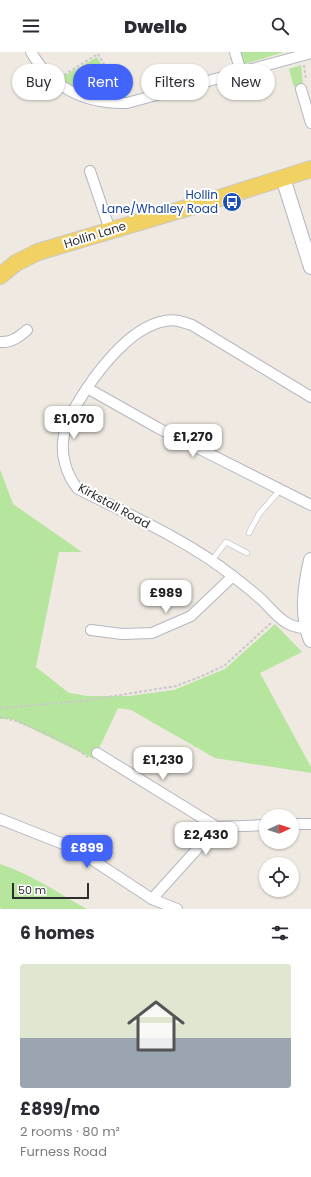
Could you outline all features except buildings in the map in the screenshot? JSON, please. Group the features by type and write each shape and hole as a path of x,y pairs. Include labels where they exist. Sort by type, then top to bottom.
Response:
{"main road":[{"name":"Hollin Lane","path":"0,276 16,263 38,252 207,202 311,169"}],"street":[{"path":"30,52 39,64"},
{"path":"235,52 239,64"},
{"path":"272,64 306,55"},
{"path":"65,87 77,95 110,104 127,103 217,79"},
{"path":"301,89 311,123"},
{"path":"90,171 110,230"},
{"path":"283,178 305,239 311,267"},
{"name":"Kirkstall Road","path":"309,634 278,617 234,576 212,560 78,489 66,468 64,461 64,435 73,412 87,388 109,358 128,341 152,325 165,320 174,320 192,325 311,397"},
{"path":"0,342 15,339 27,330"},
{"path":"87,388 158,428 311,505"},
{"path":"309,634 305,600 306,580 311,560"},
{"path":"91,630 122,634 152,633 191,616 234,576"},
{"path":"97,753 217,827 259,825"},
{"path":"0,819 76,849 152,899 177,909"},
{"path":"299,824 311,824"},
{"path":"152,899 217,827"}],"lane":[{"path":"250,533 259,514 280,490"},
{"path":"212,560 226,542 247,553"}],"path":[{"path":"65,74 98,54 127,103"},
{"path":"301,89 306,85 306,55"},
{"path":"0,708 83,701 176,686 224,666 278,617"},
{"path":"0,717 9,718 46,734 76,748 92,759 97,753"}],"green space":[{"path":"231,52 284,52 245,64 234,64"},
{"path":"97,57 101,64 85,64"},
{"path":"301,65 303,84 294,87 289,69"},
{"path":"73,71 73,86 65,81 65,76"},
{"path":"0,469 13,504 82,552 59,552 36,667 69,693 88,696 129,696 174,690 225,669 275,624 302,652 260,673 311,767 311,773 215,758 131,710 118,708 94,759 12,719 0,719"},
{"path":"0,864 34,878 87,909 0,908"}],"place":[{"name":"Hollin Lane/Whalley Road","path":"232,202"}]}
